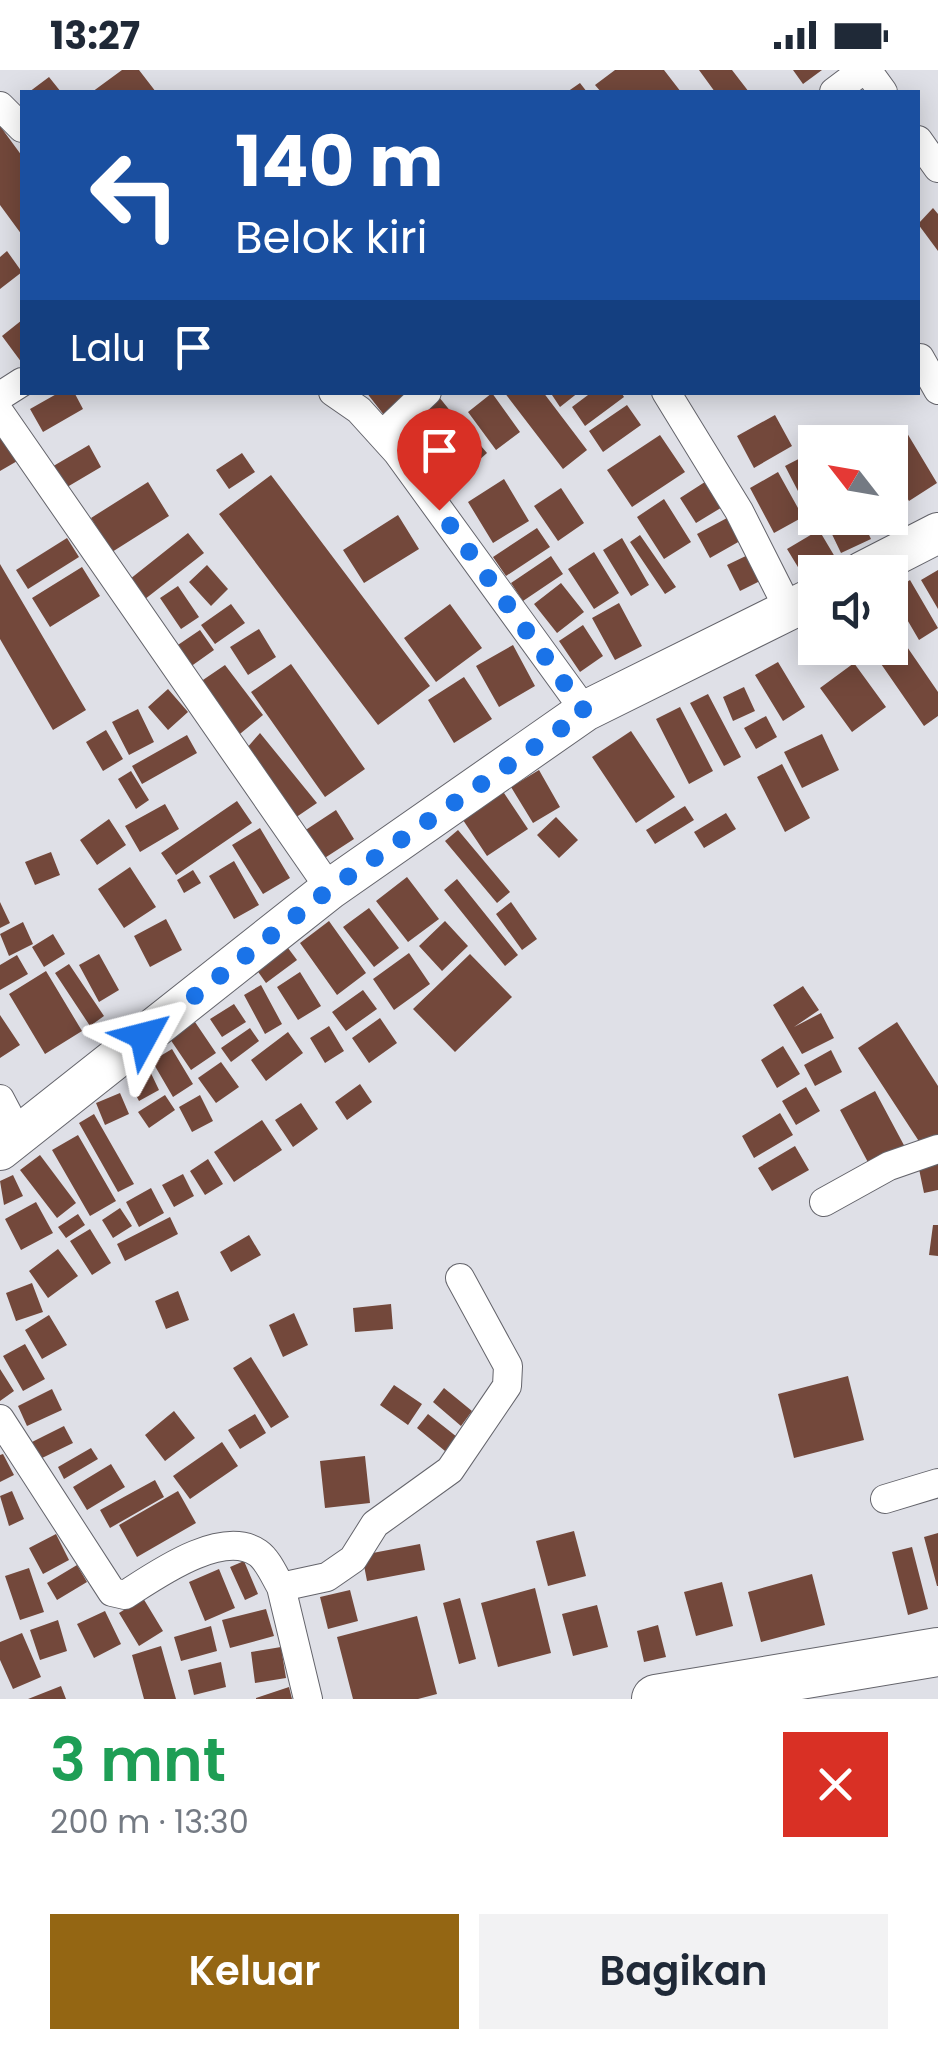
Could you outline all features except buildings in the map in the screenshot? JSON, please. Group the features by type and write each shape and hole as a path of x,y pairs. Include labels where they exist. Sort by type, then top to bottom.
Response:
{"highway":[{"path":"673,1698 938,1652"}],"main road":[{"path":"895,555 938,533"},
{"path":"10,1142 330,889 585,712 798,606"}],"street":[{"path":"837,90 865,70 882,90"},
{"path":"0,106 20,126"},
{"path":"920,143 938,168"},
{"path":"920,358 938,390"},
{"path":"336,395 382,435 585,712"},
{"path":"382,435 425,395"},
{"path":"668,395 746,524 798,598"},
{"path":"0,413 330,889"},
{"path":"0,1099 10,1142"},
{"path":"824,1202 889,1166 938,1149"},
{"path":"282,1587 327,1577 353,1558 375,1524 450,1470 507,1386 508,1366 460,1278"},
{"path":"0,1419 112,1592 124,1595 216,1548 238,1546 260,1554 282,1587 308,1699"},
{"path":"885,1499 938,1483"}],"route":[{"path":"144,1036 330,889 585,712 439,510"}]}
